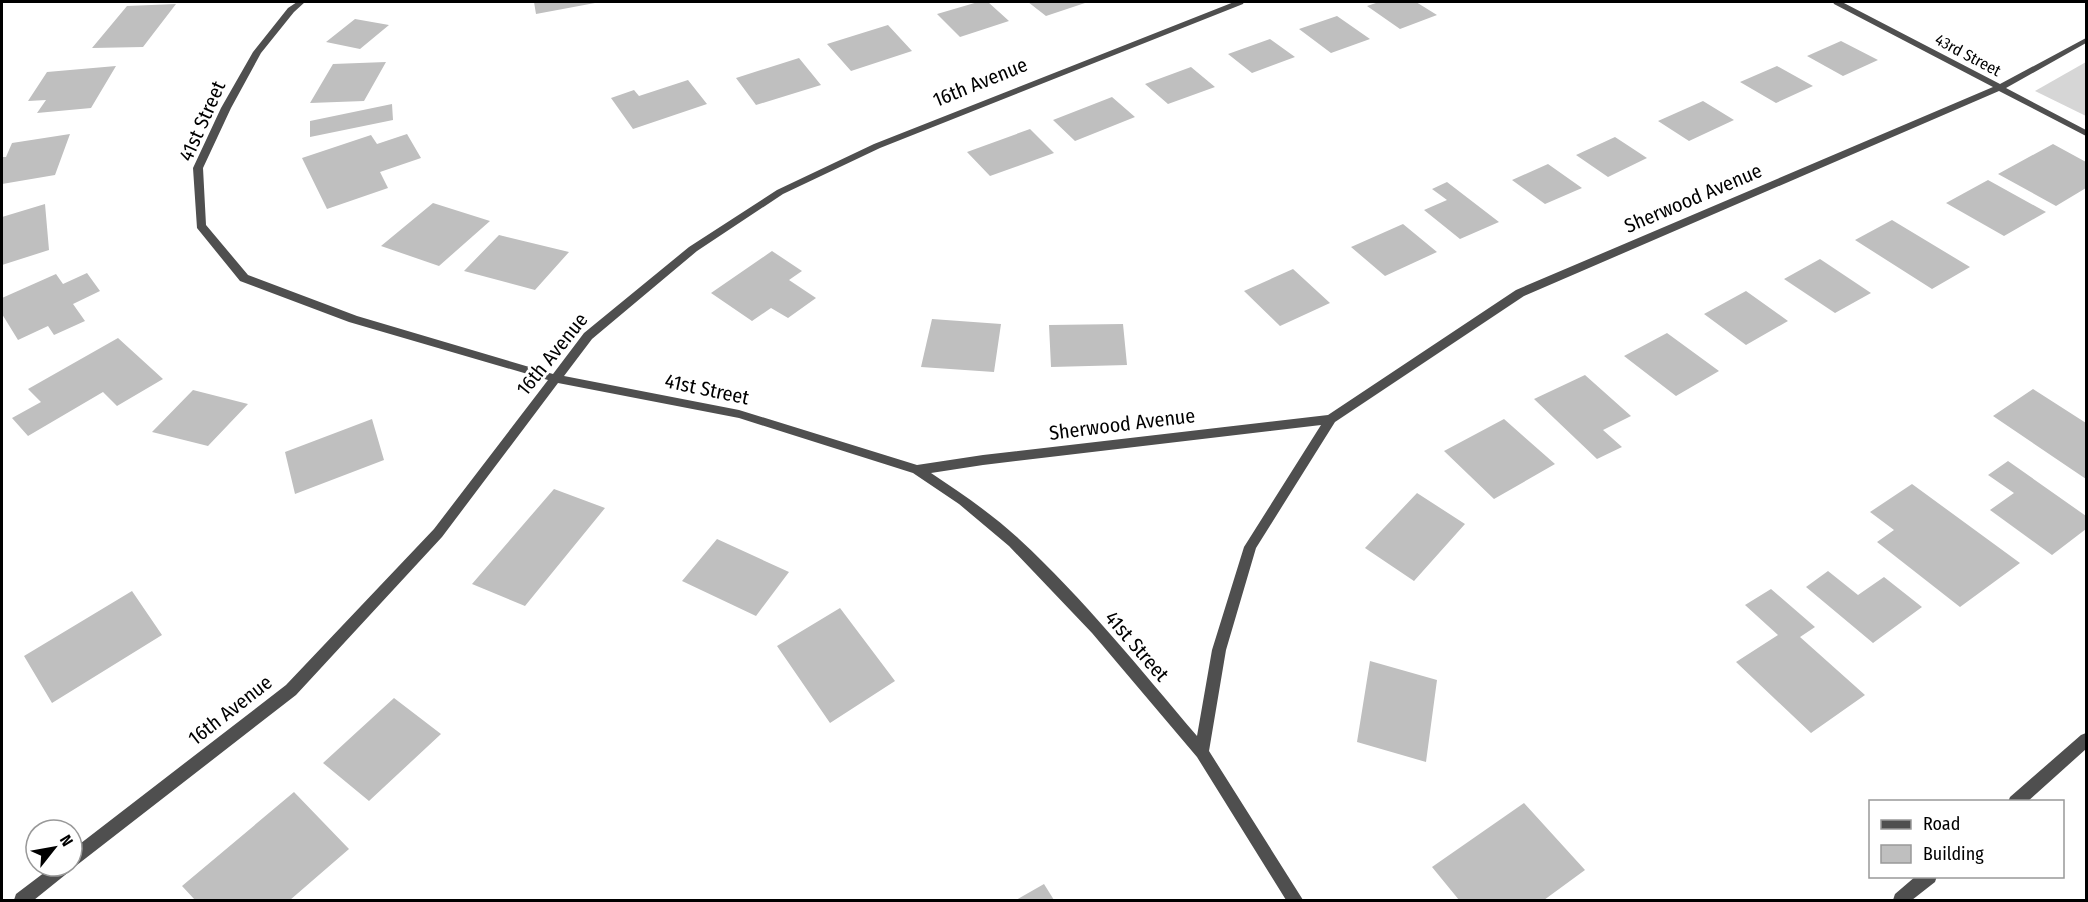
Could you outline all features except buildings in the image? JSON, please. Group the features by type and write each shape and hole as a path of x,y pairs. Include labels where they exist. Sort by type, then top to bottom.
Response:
{"street":[{"name":"41st Street","path":"301,2 291,10 257,52 226,108 198,168 201,226 244,278 353,319 557,379 739,414 917,470 963,500 1014,542 1097,629 1202,752 1295,900"},
{"name":"16th Avenue","path":"84,851 291,690 438,532 588,336 693,249 780,192 877,146 1240,2"},
{"name":"43rd Street","path":"1836,2 2086,133"},
{"name":"Sherwood Avenue","path":"1202,752 1219,650 1251,547 1331,420 1520,293 1999,88 2086,40"},
{"name":"Sherwood Avenue","path":"917,470 983,460 1331,420"},
{"path":"2016,800 2086,740"},
{"path":"22,900 50,878"},
{"path":"1901,900 1927,878"}],"shaded area":[{"path":"2086,62 2086,116 2035,91"}]}
